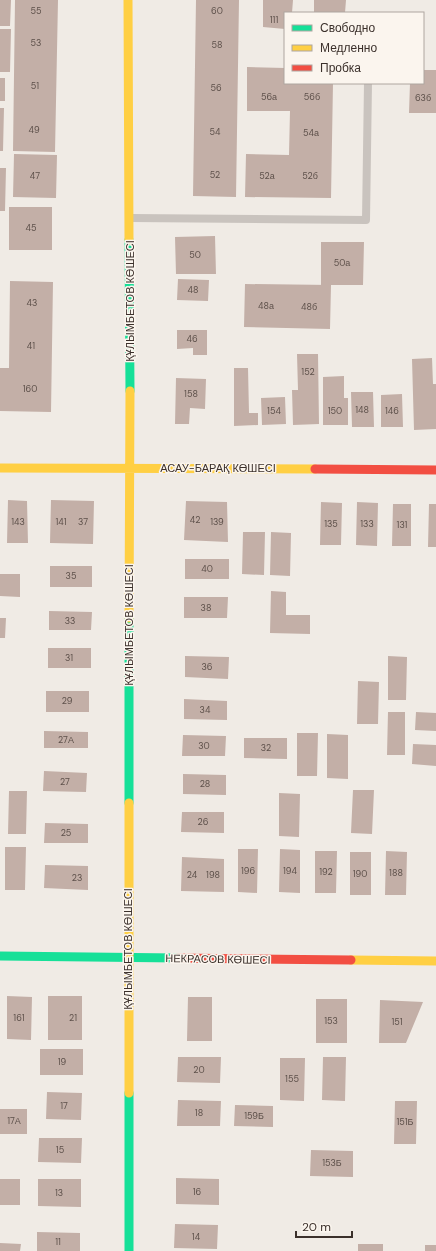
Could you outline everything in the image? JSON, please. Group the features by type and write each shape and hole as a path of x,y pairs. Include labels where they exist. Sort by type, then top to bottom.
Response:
{"street":[{"name":"ҚҰЛЫМБЕТОВ КӨШЕСІ","path":"128,0 130,218 128,958 129,1251"},
{"name":"АСАУ-БАРАҚ КӨШЕСІ","path":"0,468 436,470"},
{"name":"НЕКРАСОВ КӨШЕСІ","path":"0,956 436,961"}],"lane":[{"path":"130,218 366,220 368,84"}],"building":[{"path":"0,0 11,0 10,26 0,26"},
{"path":"15,0 58,0 55,152 13,151"},
{"path":"196,0 239,0 236,197 193,196"},
{"path":"263,0 293,0 292,12 284,12 284,29 263,27"},
{"path":"314,0 346,0 345,12 314,12"},
{"path":"0,29 11,29 10,72 0,72"},
{"path":"247,67 284,68 284,84 333,84 331,198 245,197 246,154 289,155 290,111 247,111"},
{"path":"424,70 436,70 436,113 409,113 410,84 424,84"},
{"path":"0,78 5,78 5,101 0,101"},
{"path":"0,108 4,108 3,151 0,151"},
{"path":"14,154 57,155 56,198 13,197"},
{"path":"0,168 6,168 5,211 0,211"},
{"path":"9,207 52,207 52,250 9,250"},
{"path":"215,236 216,274 176,274 175,237"},
{"path":"321,242 364,242 363,285 321,285"},
{"path":"178,279 209,280 208,301 177,300"},
{"path":"10,281 53,282 51,412 0,411 0,368 9,368"},
{"path":"245,284 331,285 330,329 244,327"},
{"path":"177,330 207,330 207,355 193,355 193,348 177,349"},
{"path":"297,354 318,354 319,424 293,425 292,390 298,390"},
{"path":"432,358 433,384 436,384 436,429 414,430 412,359"},
{"path":"234,368 248,368 249,413 258,413 258,425 234,426"},
{"path":"344,376 344,398 348,398 348,425 323,425 323,377"},
{"path":"176,378 206,379 205,409 190,408 189,424 175,424"},
{"path":"351,392 373,392 374,427 352,427"},
{"path":"402,394 403,427 381,427 381,395"},
{"path":"285,397 286,424 262,425 261,398"},
{"path":"8,500 27,501 28,543 7,543"},
{"path":"51,500 94,501 93,544 50,543"},
{"path":"186,501 227,502 228,542 184,540"},
{"path":"321,502 342,503 341,545 320,545"},
{"path":"357,502 378,503 377,546 356,545"},
{"path":"393,504 411,504 411,546 392,546"},
{"path":"429,504 436,504 436,547 428,547"},
{"path":"243,532 265,532 264,575 242,574"},
{"path":"271,532 291,533 290,576 270,575"},
{"path":"185,559 229,559 229,579 185,579"},
{"path":"50,566 92,566 92,587 50,587"},
{"path":"0,574 20,574 20,597 0,596"},
{"path":"271,591 286,592 286,615 310,615 310,634 270,633"},
{"path":"184,597 228,597 227,618 184,618"},
{"path":"49,611 92,612 91,630 49,630"},
{"path":"0,618 6,618 5,638 0,638"},
{"path":"48,648 91,648 91,668 48,668"},
{"path":"185,656 229,657 228,679 185,677"},
{"path":"388,656 407,657 406,700 388,700"},
{"path":"358,681 379,682 378,724 357,724"},
{"path":"46,691 89,691 89,712 46,712"},
{"path":"184,699 227,701 227,720 184,719"},
{"path":"388,712 405,712 405,755 387,755"},
{"path":"416,712 436,713 436,731 415,730"},
{"path":"44,731 88,732 88,748 44,748"},
{"path":"297,733 318,733 317,776 297,776"},
{"path":"327,734 348,735 348,779 327,778"},
{"path":"183,735 226,736 225,756 182,756"},
{"path":"244,738 287,738 287,759 244,758"},
{"path":"413,744 436,745 436,766 412,764"},
{"path":"44,771 87,773 86,792 43,791"},
{"path":"183,774 226,775 226,795 183,794"},
{"path":"353,790 374,790 372,834 351,833"},
{"path":"9,791 27,791 26,834 8,834"},
{"path":"279,793 300,794 299,837 279,836"},
{"path":"182,812 224,812 224,833 181,832"},
{"path":"45,823 88,824 88,843 44,843"},
{"path":"5,847 26,847 25,890 5,890"},
{"path":"238,849 258,849 257,893 238,892"},
{"path":"280,849 300,850 300,893 279,892"},
{"path":"315,851 337,851 336,893 315,893"},
{"path":"386,851 407,852 406,895 385,895"},
{"path":"350,852 371,852 371,895 350,895"},
{"path":"182,857 224,859 224,892 181,891"},
{"path":"45,865 88,866 88,890 44,888"},
{"path":"7,996 32,997 31,1040 7,1039"},
{"path":"48,996 82,996 82,1040 48,1040"},
{"path":"188,997 212,997 212,1041 187,1041"},
{"path":"316,999 347,999 347,1043 316,1043"},
{"path":"380,1000 423,1002 406,1043 379,1043"},
{"path":"40,1049 83,1049 83,1075 40,1075"},
{"path":"178,1057 221,1057 220,1083 177,1082"},
{"path":"323,1057 346,1057 345,1101 322,1100"},
{"path":"280,1058 305,1058 304,1101 280,1100"},
{"path":"47,1092 82,1093 81,1120 46,1119"},
{"path":"178,1100 221,1101 220,1126 177,1126"},
{"path":"395,1101 417,1101 416,1144 394,1144"},
{"path":"235,1105 273,1106 273,1127 234,1126"},
{"path":"0,1109 27,1109 27,1134 0,1134"},
{"path":"39,1138 82,1138 81,1163 38,1162"},
{"path":"311,1150 353,1151 353,1177 310,1176"},
{"path":"176,1178 219,1179 219,1205 176,1204"},
{"path":"0,1179 20,1179 20,1205 0,1205"},
{"path":"38,1179 81,1179 81,1207 38,1206"},
{"path":"175,1224 218,1225 217,1249 174,1248"},
{"path":"37,1232 80,1233 80,1251 37,1251"},
{"path":"0,1243 21,1244 20,1251 0,1251"},
{"path":"358,1244 383,1244 383,1251 358,1251"},
{"path":"425,1245 436,1245 436,1251 425,1251"}],"traffic: fast":[{"path":"129,240 130,391"},
{"path":"129,618 129,803"},
{"path":"0,956 178,958"},
{"path":"129,1093 129,1251"}],"traffic: slow":[{"path":"128,0 129,240"},
{"path":"129,618 130,391"},
{"path":"0,468 315,469"},
{"path":"129,803 129,1093"},
{"path":"351,960 436,961"}],"traffic: jam":[{"path":"315,469 436,470"},
{"path":"178,958 351,960"}]}
